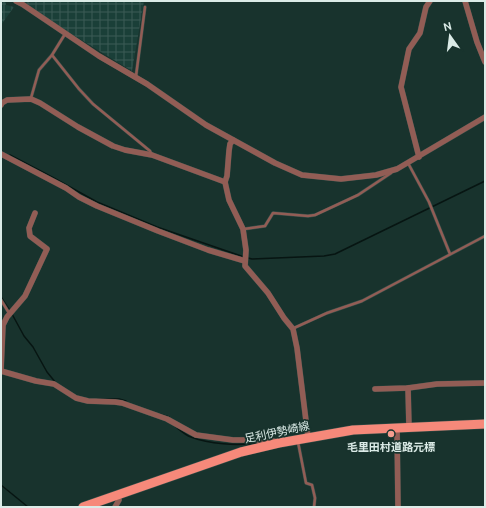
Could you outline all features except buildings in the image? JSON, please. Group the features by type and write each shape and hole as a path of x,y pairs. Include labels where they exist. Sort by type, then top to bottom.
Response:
{"main road":[{"name":"足利伊勢崎線","path":"83,507 241,452 298,439 354,430 485,424"}],"street":[{"path":"16,1 64,34 174,102 206,125 275,163 302,174 340,179 376,175 397,169 485,117"},
{"path":"418,157 401,87 409,49 420,33 426,7 430,1"},
{"path":"466,1 477,42 485,62"},
{"path":"1,105 7,100 31,99 113,146 152,155 225,182"},
{"path":"233,140 230,144 227,176 225,182 229,200 243,229 246,250 245,266 268,293 284,318 294,329 308,437"},
{"path":"1,154 97,206 208,250 245,261"},
{"path":"35,213 29,228 30,236 47,250 24,296 3,325 1,370 36,381 54,384 76,398 88,401 122,403 168,419 196,435 233,440 268,440 279,443"},
{"path":"375,389 408,388 437,384 485,383"},
{"path":"408,388 408,427"},
{"path":"397,428 398,507"},
{"path":"115,507 119,500 118,495"}],"lane":[{"path":"135,78 145,8"},
{"path":"31,99 39,70 52,54 64,34"},
{"path":"52,54 79,89 93,104 150,151 152,155"},
{"path":"408,163 430,202 450,254"},
{"path":"243,229 265,226 273,213 308,216 315,215 358,195 397,169"},
{"path":"294,329 327,313 362,301 485,236"},
{"path":"1,300 11,312"},
{"path":"298,439 306,483 312,485 315,498 314,507"}],"shaded area":[{"path":"1,1 6,1 6,5 14,7 1,25"},
{"path":"23,1 144,1 132,71 57,25"}],"waterway":[{"path":"10,155 97,202 157,227 244,257"},
{"path":"248,258 324,256 335,254 485,181"},
{"path":"1,297 10,311"},
{"path":"12,314 24,336 33,347 47,372 56,383"},
{"path":"98,399 119,399 126,401"},
{"path":"159,414 169,417"},
{"path":"175,426 189,436 215,443 257,443"},
{"path":"1,485 28,507"}],"place":[{"name":"毛里田村道路元標","path":"391,434"}]}
